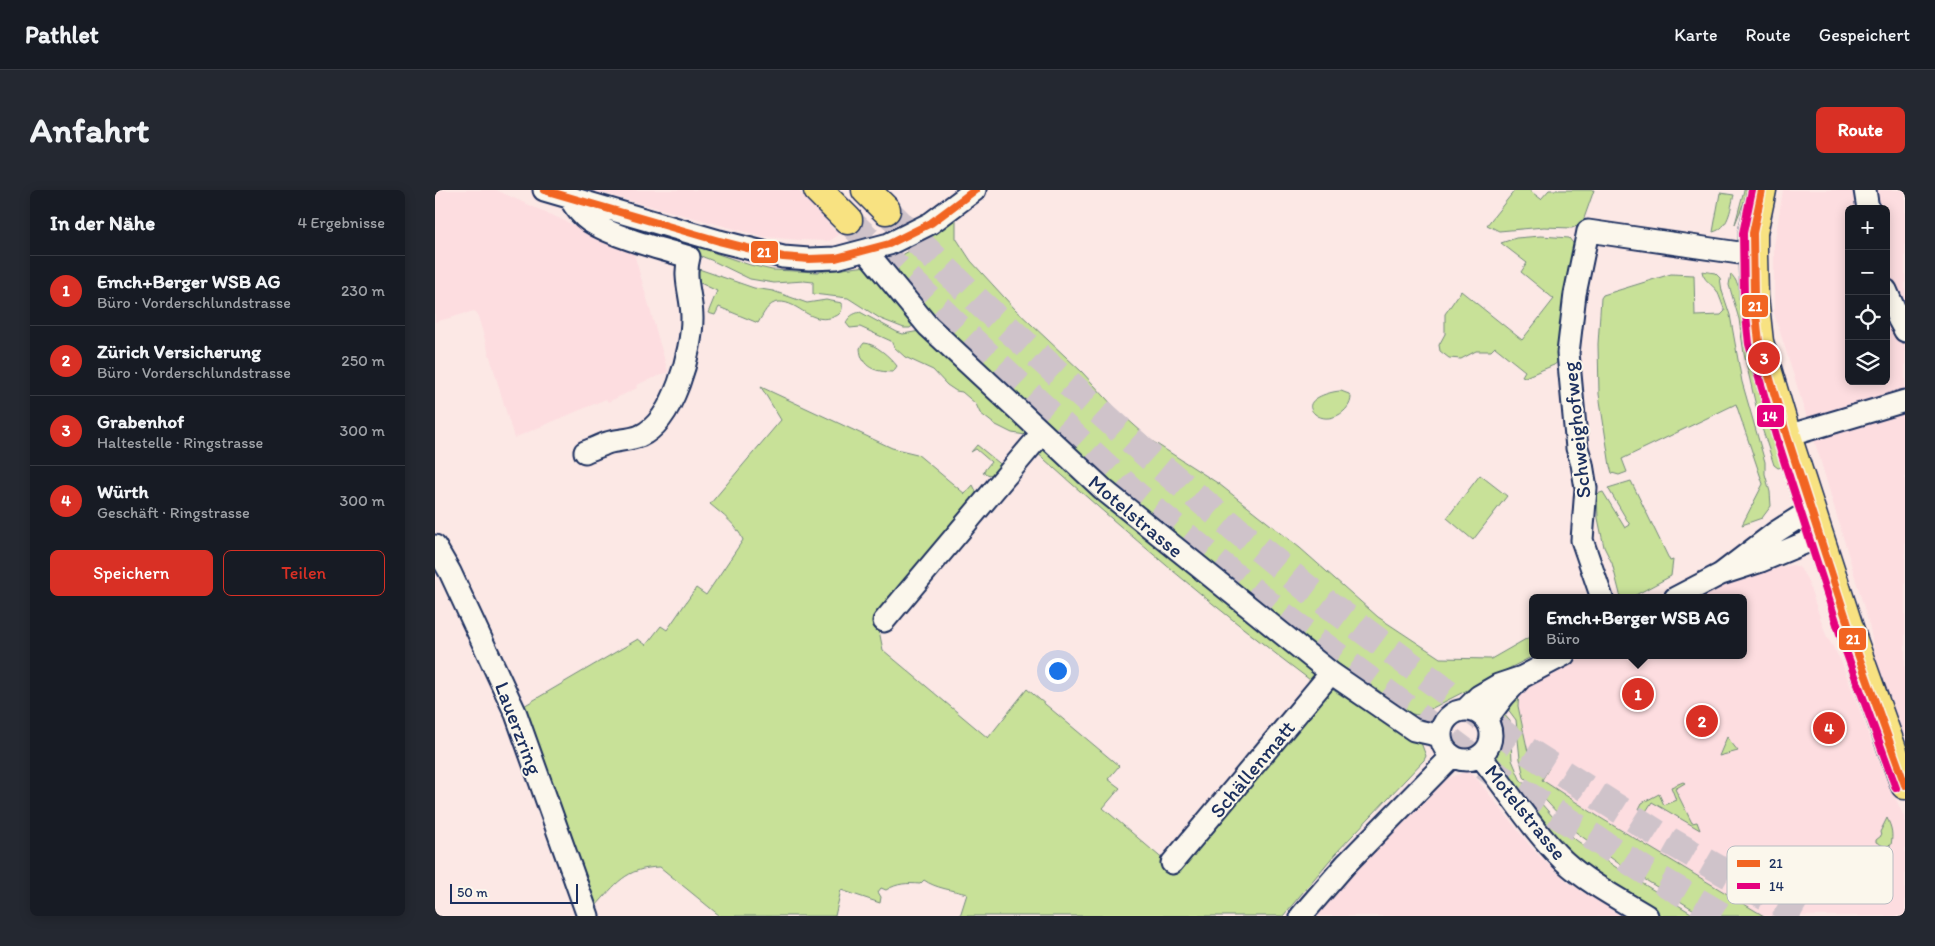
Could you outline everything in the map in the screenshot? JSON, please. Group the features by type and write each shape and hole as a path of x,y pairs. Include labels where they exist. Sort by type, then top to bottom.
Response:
{"main road":[{"path":"818,190 848,220"},
{"path":"866,190 886,210"},
{"path":"1762,190 1755,226 1753,255 1757,332 1787,436 1854,644 1905,785"}],"street":[{"path":"544,190 719,241 783,257 836,258 889,244 911,234 947,212 975,190"},
{"path":"1865,190 1867,205"},
{"path":"569,197 577,210 589,221 609,230 689,258 686,271 692,315 691,342 687,359 665,413 641,436 606,444 585,452"},
{"name":"Schweighofweg","path":"1601,594 1582,540 1586,488 1577,448 1568,353 1575,294 1588,231 1753,255"},
{"name":"Motelstrasse","path":"866,251 928,326 1105,491 1331,673 1414,730 1441,736"},
{"path":"1888,295 1905,330"},
{"path":"1787,436 1905,401"},
{"path":"884,621 1042,433"},
{"path":"1683,594 1721,574 1776,532 1798,518 1816,526"},
{"name":"Lauerzring","path":"435,546 450,572 516,714 588,916"},
{"path":"1465,710 1479,696 1498,685 1522,677 1556,659"},
{"name":"Schällenmatt","path":"1172,863 1331,673"},
{"path":"1486,720 1504,696 1522,677"},
{"path":"1465,710 1473,711 1486,720 1491,729 1491,740 1487,749 1480,756 1471,760 1461,760 1451,756 1446,750 1441,736 1442,728 1450,715 1457,711 1465,710"},
{"path":"1301,916 1346,864 1451,756"},
{"name":"Motelstrasse","path":"1480,756 1549,846 1565,862 1585,877 1647,916"}],"shaded area":[{"path":"435,190 496,190 633,250 668,372 641,383 636,386 637,388 608,402 606,399 514,438 477,313 474,311 435,322"},
{"path":"590,190 798,190 839,235 829,241 765,237"},
{"path":"1783,190 1905,190 1905,756 1877,671 1870,628 1774,313 1774,246"},
{"path":"1792,565 1800,568 1807,579 1826,635 1841,661 1882,769 1905,819 1905,916 1763,916 1743,904 1893,904 1893,846 1727,846 1727,894 1541,780 1531,766 1518,706 1519,693 1529,682 1573,659 1747,659 1747,594 1700,594 1750,574"},
{"path":"1467,771 1478,780 1532,848 1547,863 1569,883 1621,916 1311,916 1432,784 1436,788 1449,778"}],"green space":[{"path":"1515,190 1529,190 1541,199 1549,190 1594,190 1582,224 1572,228 1544,227 1499,231 1487,225"},
{"path":"1744,190 1749,190 1735,224"},
{"path":"1720,193 1734,195 1726,222 1722,227 1713,232"},
{"path":"596,215 686,240 715,253 772,270 818,272 867,266 917,322 910,328 904,328 881,319 848,298 813,294 813,282 774,283 750,279 711,260"},
{"path":"956,219 956,238 971,261 1015,309 1082,372 1116,409 1152,441 1219,484 1300,548 1378,617 1440,658 1491,659 1529,637 1529,658 1419,715 1406,712 1245,595 1123,491 978,358 926,306 905,281 893,261 911,250 914,244"},
{"path":"1541,236 1569,238 1576,247 1566,320 1560,320 1559,361 1525,377 1522,376 1525,371 1495,347 1491,351 1476,351 1461,359 1449,358 1440,351 1439,345 1445,334 1445,314 1461,291 1522,340 1554,299 1521,272 1527,263 1501,243 1516,238"},
{"path":"696,268 754,288 773,291 807,303 826,300 842,303 842,309 836,316 827,319 812,316 793,305 779,302 769,307 758,323 719,307 715,315 708,313 717,291 696,281"},
{"path":"1702,271 1715,273 1720,278 1730,315 1742,382 1765,462 1765,474 1770,492 1771,506 1762,518 1742,525 1763,484 1736,404 1622,459 1627,472 1619,475 1612,473 1610,466 1599,394 1598,344 1601,298 1603,295 1671,274 1694,275 1695,316 1721,315 1725,311 1718,293 1704,277"},
{"path":"1731,274 1741,294 1754,374 1782,467 1778,468 1774,465 1759,419 1744,354 1739,319 1729,285"},
{"path":"860,312 903,334 920,331 1028,431 1026,435 1012,433 994,424 980,413 976,404 962,392 956,391 947,385 933,370 905,357 894,347 891,341 860,327 850,328 846,323 847,321 851,316"},
{"path":"864,343 873,345 891,359 897,366 893,372 875,370 866,364 861,355 860,348"},
{"path":"761,387 892,448 917,454 965,494 973,485 976,496 876,616 883,650 988,738 1027,689 1119,766 1108,779 1120,788 1103,808 1173,868 1330,688 1395,731 1420,740 1426,756 1424,760 1335,854 1283,916 960,916 967,894 938,887 924,880 920,884 903,884 886,890 881,888 878,892 881,897 880,903 841,890 835,916 720,916 660,867 638,870 630,874 616,884 595,907 522,707 638,639 646,645 661,626 667,630 696,588 706,595 743,540 725,516 710,504 781,420"},
{"path":"1341,391 1349,394 1351,397 1347,408 1338,415 1326,418 1320,417 1311,409 1311,404 1318,397"},
{"path":"977,445 1004,467 992,475 983,472 991,462 976,449 971,452"},
{"path":"1040,447 1047,447 1317,673 1314,683 1137,541 1035,451"},
{"path":"1480,475 1507,496 1473,540 1447,518"},
{"path":"1631,481 1670,561 1673,560 1671,576 1637,594 1620,594 1612,563 1604,547 1598,518 1597,494 1603,492 1625,528 1630,525 1608,488"},
{"path":"1519,693 1518,706 1531,766 1544,763 1549,768 1542,780 1599,817 1727,894 1727,904 1744,904 1764,916 1704,916 1618,863 1573,830 1524,777 1516,720 1504,704"},
{"path":"1500,710 1510,721 1512,760 1520,779 1560,825 1576,840 1617,868 1696,916 1662,916 1576,861 1548,832 1499,766 1496,751"},
{"path":"1727,737 1738,751 1719,756"},
{"path":"1683,782 1685,783 1675,789 1692,823 1697,822 1700,830 1652,802 1645,813 1639,809 1642,803 1659,794 1664,805 1676,800 1671,787"},
{"path":"1887,818 1891,828 1891,845 1883,846 1876,842 1881,836 1880,832"}],"tunnel":[{"path":"886,210 981,304 1161,467 1308,589 1521,747 1666,839 1727,874"},
{"path":"848,220 963,332 1137,496 1278,612 1499,777 1647,872 1722,916"},
{"path":"1780,904 1801,916"}],"transit line":[{"name":"21","path":"544,190 719,241 783,257 809,259 836,258 889,244 931,223 975,190"},
{"name":"14","path":"1752,190 1743,233 1744,296 1749,344 1777,439 1844,646 1896,788"},
{"name":"21","path":"1762,190 1753,233 1754,296 1759,342 1787,436 1854,643 1905,785"}],"place":[{"name":"Grabenhof","path":"1764,358"},
{"name":"Emch+Berger WSB AG","path":"1638,694"},
{"name":"Zürich Versicherung","path":"1702,721"},
{"name":"Würth","path":"1829,728"}]}
